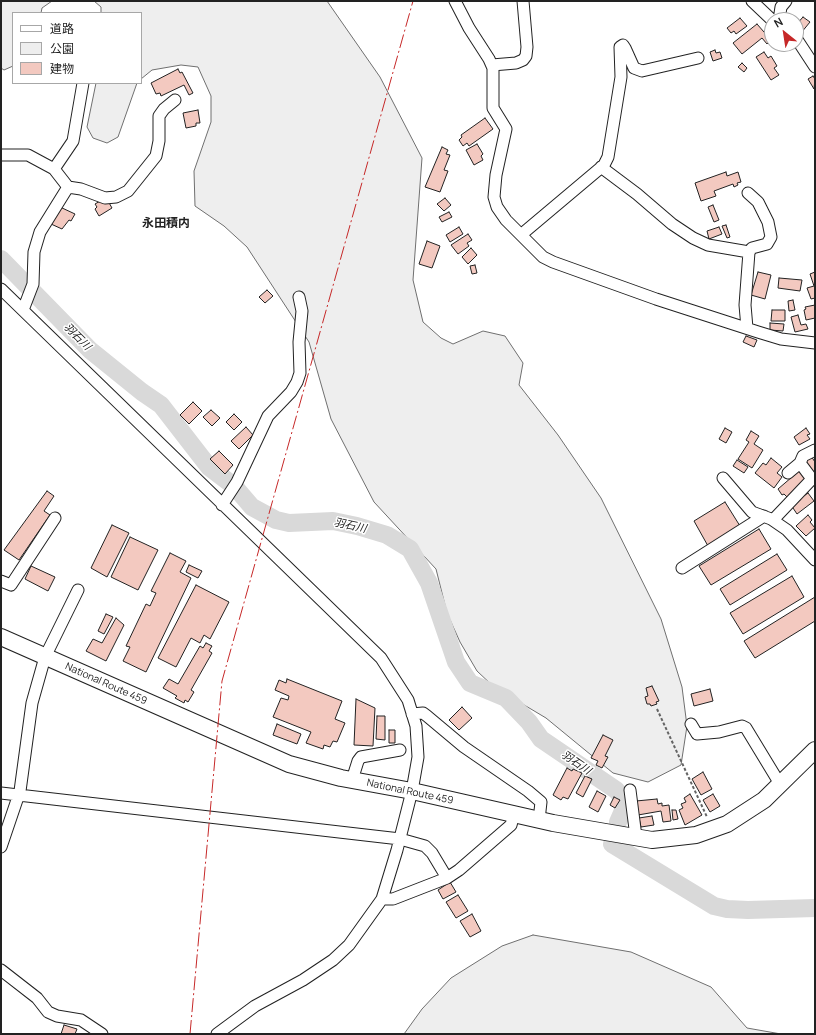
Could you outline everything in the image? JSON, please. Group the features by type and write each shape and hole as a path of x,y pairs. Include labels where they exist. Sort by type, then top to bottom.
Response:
{"highway":[{"name":"National Route 459","path":"1,637 289,764 352,780 412,791 539,820 652,840 696,835 727,824 764,800 815,750"}],"street":[{"path":"454,1 492,65 494,108 506,129 496,175 494,197 500,213 543,256 554,262 656,299 781,339 815,342"},
{"path":"492,65 516,63 523,60 526,56 527,47 523,1"},
{"path":"752,1 764,12"},
{"path":"780,12 781,7 786,1"},
{"path":"522,234 601,167 608,158 621,77 620,47 623,45 634,68 642,72 698,58"},
{"path":"804,50 815,66"},
{"path":"54,168 73,141 83,84"},
{"path":"1,155 28,155 54,168 68,187 81,189 105,198 116,197 128,191 156,156 159,141 159,116 164,109 175,100"},
{"path":"601,167 637,194 672,224 693,238 708,245 749,252"},
{"path":"23,310 32,289 34,252 40,232 68,187"},
{"path":"747,328 745,305 749,252 752,248 767,244 771,237 768,222 758,202 748,193"},
{"path":"1,289 381,658 408,700 416,726 418,757 412,791 400,839 382,899 349,945 333,960 303,980 255,1006 217,1034"},
{"path":"222,505 237,482 268,416 291,392 300,373 299,342 302,311 299,297"},
{"path":"788,473 800,463 804,456 815,450"},
{"path":"682,568 769,518 812,479 800,463"},
{"path":"723,478 744,505 752,512 769,518 787,530 815,560"},
{"path":"1,580 11,585 55,518"},
{"path":"1,847 19,795 32,703 45,657 78,590"},
{"path":"412,714 423,713 464,747 532,794 541,802 539,820"},
{"path":"691,724 697,734 719,732 742,726 746,728 780,784"},
{"path":"352,780 358,760 361,757 400,750"},
{"path":"630,790 636,837"},
{"path":"1,793 400,839 425,846 432,853 447,878"},
{"path":"382,899 393,899 447,878 459,870 511,825 514,814"},
{"path":"1,970 37,998 48,1012 57,1016 81,1020 102,1034"}],"path":[{"path":"657,709 713,829"}],"green space":[{"path":"1,1 52,1 42,8 41,12 12,12 12,66 4,70 1,68"},
{"path":"94,1 327,1 380,77 422,158 413,280 423,322 441,338 453,344 483,331 505,336 523,363 519,385 558,435 601,498 661,619 682,687 687,726 681,765 648,782 613,773 546,718 494,687 477,671 460,642 447,613 436,569 374,502 331,419 309,342 247,247 224,226 195,206 194,171 211,122 211,96 198,67 181,65 152,70 142,78 142,12 101,12 101,7"},
{"path":"96,84 137,84 118,137 107,143 93,138 87,127"},
{"path":"533,935 631,952 711,987 747,1028 781,1034 404,1034 422,1009 451,978 502,946"}],"building":[{"path":"740,18 747,26 736,34 734,31 731,33 727,28"},
{"path":"804,18 810,22 804,29"},
{"path":"757,24 764,32 764,40 762,38 742,54 733,43"},
{"path":"715,50 716,53 720,52 722,58 713,61 710,52"},
{"path":"764,52 768,58 771,56 777,66 774,68 779,75 771,80 756,57"},
{"path":"742,63 747,68 744,72 738,67"},
{"path":"178,69 180,73 182,72 193,93 189,95 184,85 161,96 160,93 156,94 151,83"},
{"path":"813,76 815,79 814,89 808,79"},
{"path":"198,110 200,123 196,123 196,126 186,128 183,113"},
{"path":"485,118 493,129 469,146 467,143 463,146 459,140 462,137 461,135"},
{"path":"477,144 483,154 481,156 483,160 474,165 466,150"},
{"path":"442,147 448,150 446,154 450,155 444,170 448,171 440,192 425,187"},
{"path":"726,172 727,176 738,172 741,182 737,183 738,185 734,187 733,184 714,191 716,196 701,201 695,183"},
{"path":"445,198 451,205 444,211 437,204"},
{"path":"102,200 104,203 108,201 112,208 99,216 95,209 97,207 95,204"},
{"path":"713,205 719,220 714,222 708,207"},
{"path":"60,207 75,214 71,221 69,220 62,229 51,224"},
{"path":"449,212 452,217 442,222 439,217"},
{"path":"726,225 730,237 727,238 722,226"},
{"path":"459,227 463,234 450,242 446,235"},
{"path":"719,227 722,234 709,239 707,231"},
{"path":"468,234 472,240 467,243 469,246 458,254 451,245"},
{"path":"427,241 440,246 432,268 419,264"},
{"path":"471,248 477,255 468,264 462,257"},
{"path":"475,265 477,273 472,274 470,266"},
{"path":"758,272 771,275 765,299 751,295"},
{"path":"815,272 815,298 811,299 807,288 814,286 810,274"},
{"path":"779,278 802,280 800,291 778,288"},
{"path":"267,290 273,296 265,303 259,297"},
{"path":"793,300 795,310 789,311 788,301"},
{"path":"815,305 815,318 806,320 804,310 806,309 805,307"},
{"path":"772,310 785,310 785,321 771,321"},
{"path":"798,315 801,325 806,324 808,329 795,332 791,317"},
{"path":"770,323 784,324 783,331 770,330"},
{"path":"746,336 757,340 754,347 743,342"},
{"path":"193,402 202,411 189,424 180,415"},
{"path":"211,410 220,418 212,426 203,417"},
{"path":"234,414 242,422 234,430 226,422"},
{"path":"246,427 253,435 239,449 231,441"},
{"path":"725,428 732,432 726,443 719,439"},
{"path":"806,428 810,434 807,435 810,439 799,445 794,437"},
{"path":"751,431 759,436 754,444 763,450 752,468 738,459 749,442 746,440"},
{"path":"219,451 233,465 225,474 210,459"},
{"path":"811,456 815,462 815,474 805,460"},
{"path":"771,458 782,467 777,473 782,477 774,488 755,473 763,463 766,465"},
{"path":"737,460 748,467 744,473 733,466"},
{"path":"799,471 806,478 804,480 805,481 787,497 784,494 782,495 778,489"},
{"path":"47,491 54,496 44,511 50,515 19,560 4,550"},
{"path":"808,493 814,501 797,514 791,505"},
{"path":"725,502 740,526 708,546 694,521"},
{"path":"808,515 812,520 810,522 815,528 806,536 796,526"},
{"path":"112,525 129,533 107,577 91,568"},
{"path":"759,529 771,549 711,585 699,566"},
{"path":"130,537 158,550 138,590 111,577"},
{"path":"170,553 186,561 180,572 191,578 146,672 123,661 130,647 126,646 146,604 150,606 156,593 151,591"},
{"path":"777,554 787,570 730,605 720,589"},
{"path":"189,565 202,571 198,578 186,572"},
{"path":"31,566 55,577 48,591 25,579"},
{"path":"792,576 804,597 743,634 730,613"},
{"path":"196,585 229,602 210,639 204,635 200,643 191,638 176,667 158,658"},
{"path":"815,597 815,621 755,658 744,641"},
{"path":"106,614 113,617 104,634 98,631"},
{"path":"116,618 124,625 106,661 86,651 93,639 102,643"},
{"path":"206,643 212,646 209,651 212,653 191,690 194,692 188,702 185,700 184,703 175,698 177,696 163,688 169,679 178,684 200,646 203,648"},
{"path":"287,679 342,701 335,719 345,723 337,742 333,741 330,747 324,745 323,749 306,743 311,732 273,717 281,698 288,700 289,696 275,690 279,680 286,683"},
{"path":"652,686 659,701 656,702 657,704 651,706 650,704 647,704 645,697 648,696 646,688"},
{"path":"710,689 713,701 694,706 691,694"},
{"path":"356,699 375,708 373,746 354,745"},
{"path":"462,707 472,718 459,730 449,720"},
{"path":"377,716 385,716 385,740 376,739"},
{"path":"277,724 301,734 297,744 273,735"},
{"path":"389,730 395,730 395,743 389,743"},
{"path":"603,735 613,740 605,756 608,757 602,768 596,765 598,761 591,758"},
{"path":"567,768 572,771 573,769 582,773 568,799 563,797 561,800 553,795"},
{"path":"703,772 712,789 701,795 692,779"},
{"path":"585,776 592,779 583,797 576,793"},
{"path":"597,791 606,796 598,812 589,807"},
{"path":"690,794 702,815 685,825 679,810 683,808 681,804 686,802 684,798"},
{"path":"713,794 720,806 710,812 703,800"},
{"path":"614,797 620,800 615,808 610,805"},
{"path":"657,799 658,804 662,803 662,806 669,805 671,821 663,822 661,811 638,815 636,801"},
{"path":"672,810 676,810 678,819 673,820"},
{"path":"652,816 654,825 641,827 639,818"},
{"path":"450,882 456,892 443,899 438,890"},
{"path":"458,895 468,911 456,918 446,902"},
{"path":"472,914 481,931 470,937 460,921"},
{"path":"64,1025 77,1029 75,1034 61,1034"}],"waterway":[{"name":"羽石川","path":"1,259 90,350 142,392 161,405 209,467 234,486 252,507 276,520 289,523 333,521 357,526 387,535 410,549 429,583 456,662 470,683 506,698 529,722 541,739 616,790 623,798 625,806 618,822"},
{"name":"羽石川","path":"612,844 714,906 727,909 748,910 815,908"}],"power":[{"path":"190,1034 222,681 413,1"}],"district":[{"name":"永田積内","path":"166,224"}]}
